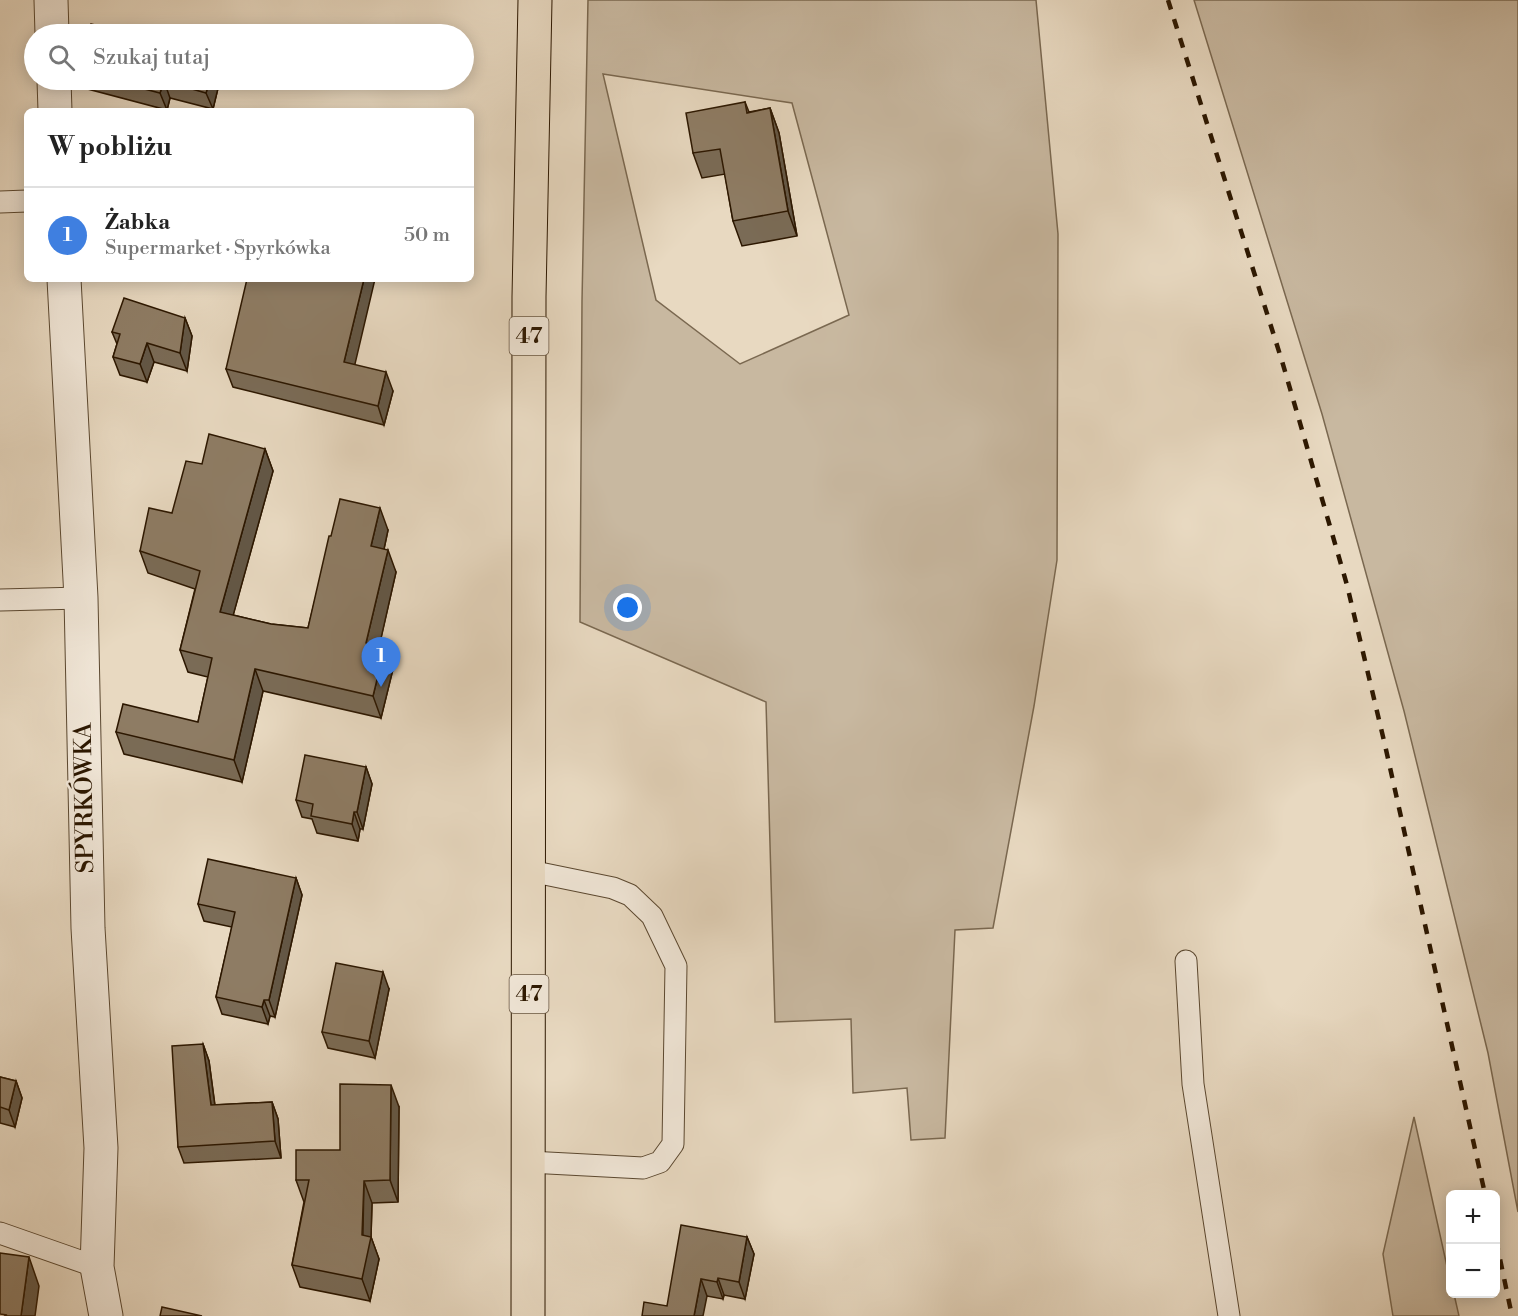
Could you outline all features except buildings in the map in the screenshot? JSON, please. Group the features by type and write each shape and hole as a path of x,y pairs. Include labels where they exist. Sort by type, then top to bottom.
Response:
{"main road":[{"name":"47","path":"528,1316 529,297 535,0"}],"street":[{"path":"51,0 52,24"},
{"path":"54,90 55,108"},
{"name":"SPYRKÓWKA","path":"63,282 81,598 88,928 101,1148 97,1267 106,1316"}],"lane":[{"path":"0,202 24,201"},
{"path":"0,600 81,598"},
{"path":"529,1162 643,1168 660,1162 673,1144 676,966 652,916 630,896 613,888 530,871"},
{"path":"1186,961 1193,1084 1229,1316"},
{"path":"0,1233 97,1267"}],"shaded area":[{"path":"588,0 1036,0 1058,234 1057,560 1034,706 993,928 955,930 945,1138 911,1140 907,1088 853,1093 851,1019 775,1022 766,702 580,622 582,301","holes":["603,74 792,103 849,315 740,364 656,300"]},
{"path":"1194,0 1518,0 1518,1212 1488,1053 1404,711 1322,414"},
{"path":"1414,1117 1446,1262 1446,1298 1455,1298 1459,1316 1393,1316 1383,1254"}],"railway":[{"path":"1168,0 1282,361 1347,585 1484,1190"},
{"path":"1497,1244 1512,1316"}],"place":[{"name":"Żabka","path":"381,687"}]}
